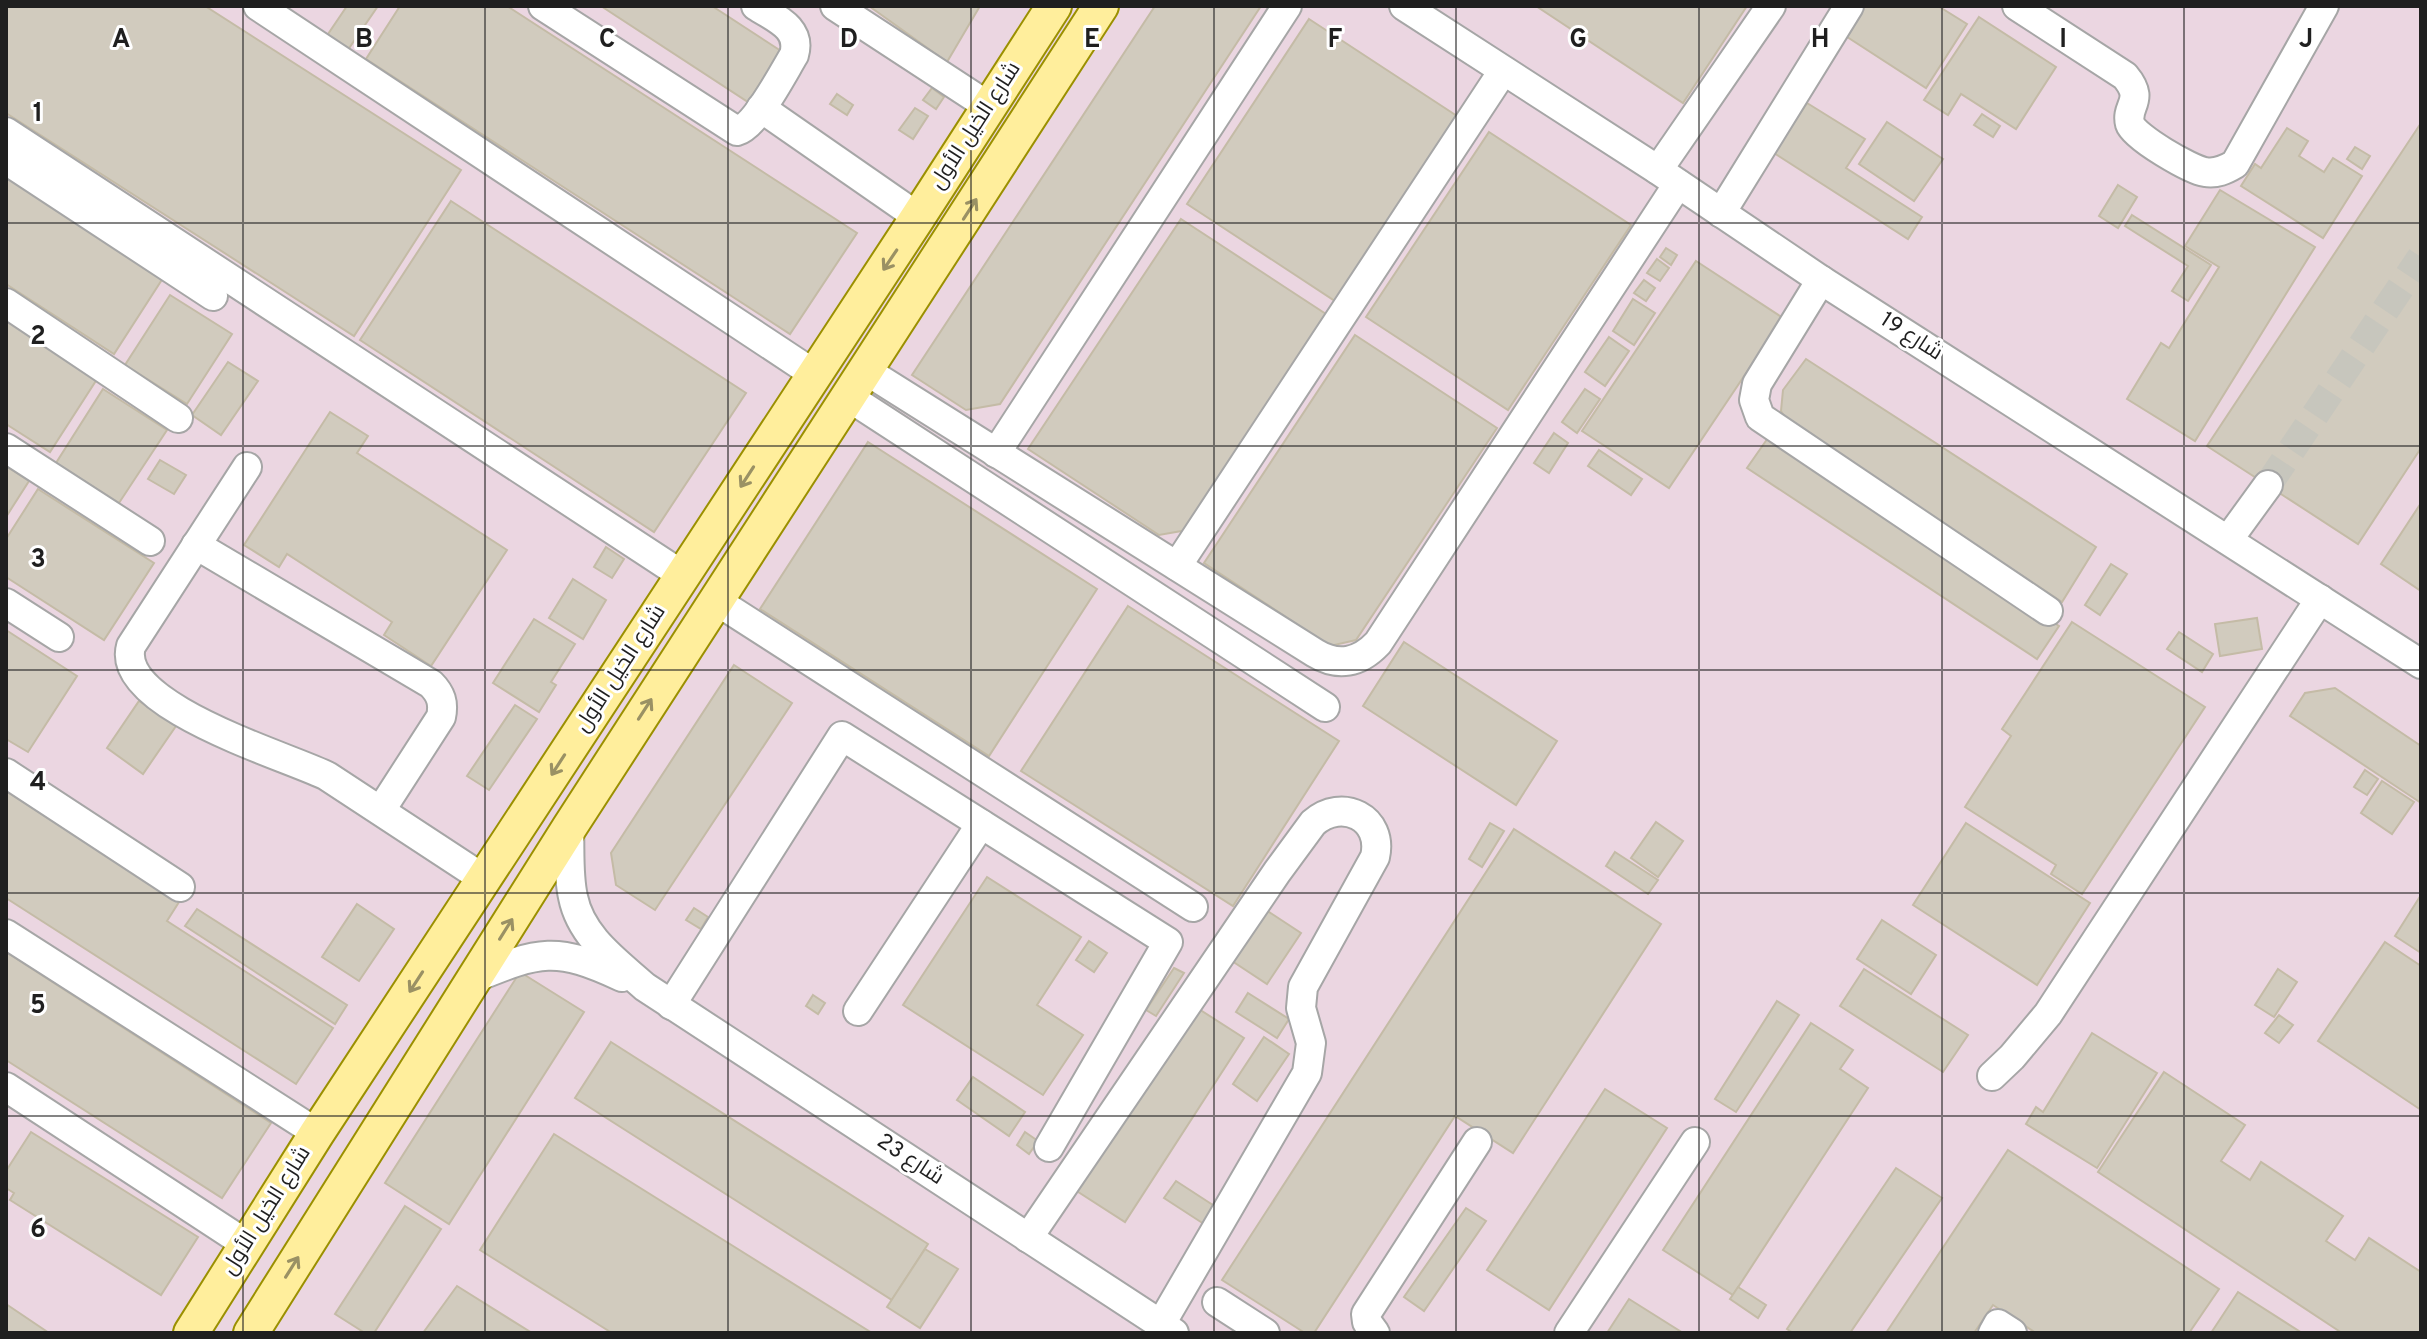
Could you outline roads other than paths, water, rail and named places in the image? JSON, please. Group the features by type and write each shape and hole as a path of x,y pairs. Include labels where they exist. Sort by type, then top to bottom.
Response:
{"main road":[{"name":"شارع الخيل الأول","path":"191,1333 317,1133 1054,6"},
{"name":"شارع الخيل الأول","path":"251,1333 715,600 1101,6"}],"street":[{"path":"258,6 302,17 814,374"},
{"path":"543,6 733,130 745,129 761,108 796,47 796,39 787,26 756,6"},
{"path":"835,6 988,106"},
{"path":"996,453 1287,6"},
{"name":"شارع 19","path":"1404,6 1821,280 2421,664"},
{"path":"856,383 996,453 1325,659 1337,662 1360,658 1370,652 1386,630 1771,6"},
{"path":"1721,213 1849,6"},
{"path":"2017,6 2125,76 2134,90 2135,99 2129,119 2134,131 2193,169 2210,173 2235,164 2324,6"},
{"path":"1177,566 1503,71"},
{"path":"761,108 918,217"},
{"path":"6,132 682,575"},
{"path":"6,160 213,296"},
{"path":"1821,280 1757,384 1754,400 1760,417 2048,611"},
{"path":"6,303 178,418"},
{"path":"856,383 1325,707"},
{"path":"6,448 150,541"},
{"path":"247,467 131,646 129,659 134,672 159,695 206,727 327,776 484,879"},
{"path":"2228,540 2268,485"},
{"path":"196,545 431,684 437,691 442,699 441,717 381,810"},
{"path":"1992,1076 2048,1014 2320,599"},
{"path":"715,600 1193,907"},
{"path":"6,603 59,637"},
{"path":"671,1005 842,736 1168,942 1049,1147"},
{"path":"6,773 180,887"},
{"path":"1028,1238 1313,823 1335,811 1351,813 1365,820 1377,841 1375,857 1303,987 1301,1008 1311,1043 1307,1073 1168,1328"},
{"path":"858,1011 981,824"},
{"name":"شارع 23","path":"569,828 572,893 582,923 602,948 645,987 1168,1328"},
{"path":"6,934 317,1133"},
{"name":"شارع 23","path":"474,978 519,960 549,955 595,964 645,987"},
{"path":"6,1087 246,1244"},
{"path":"1375,1333 1367,1322 1366,1314 1477,1142"},
{"path":"1569,1333 1695,1142"},
{"path":"1217,1302 1265,1333"},
{"path":"1993,1333 1998,1324 2012,1333"}],"tunnel":[{"path":"2268,485 2421,257"}]}
